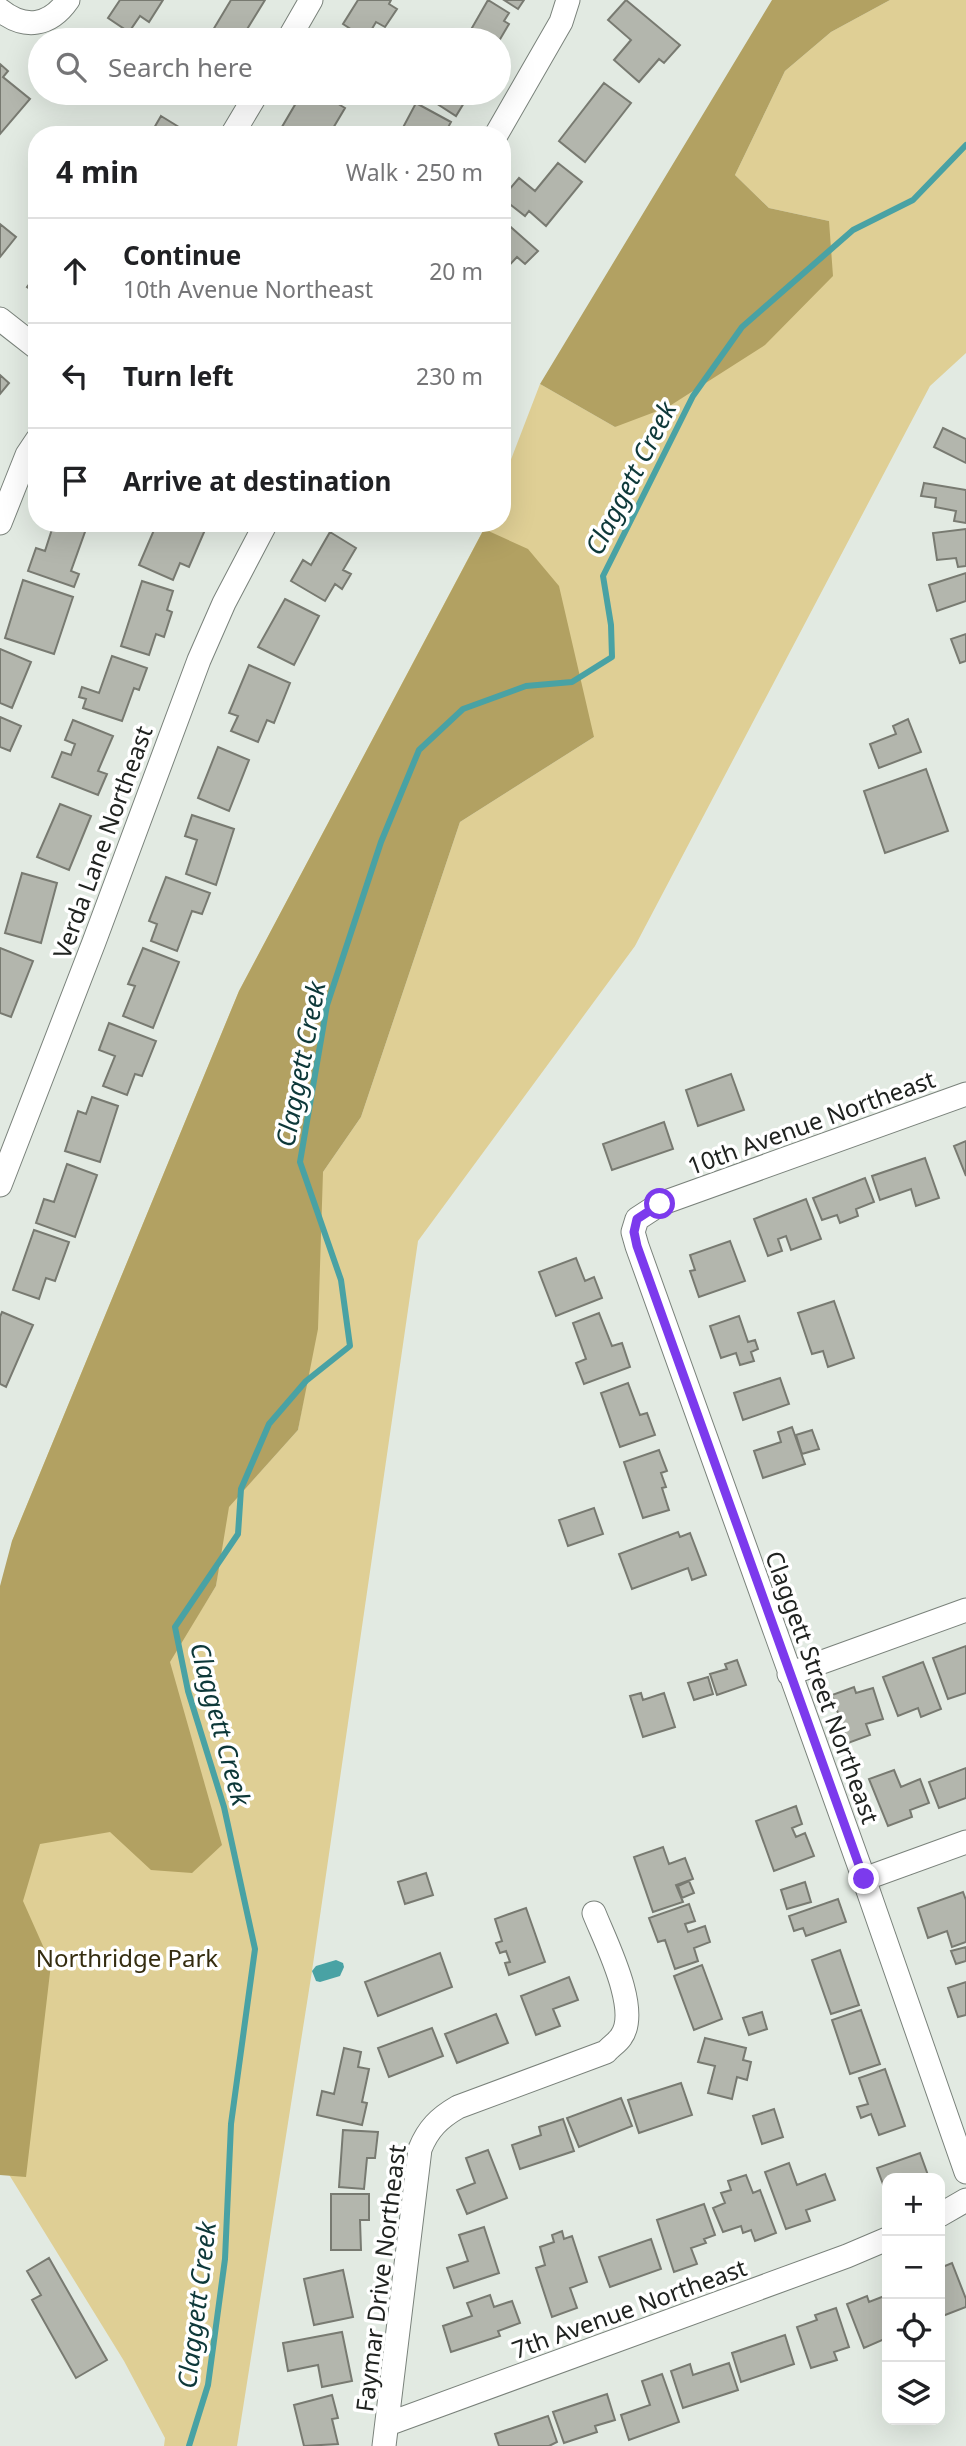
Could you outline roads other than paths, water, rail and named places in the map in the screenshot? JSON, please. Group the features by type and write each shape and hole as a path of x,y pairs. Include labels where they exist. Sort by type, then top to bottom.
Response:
{"street":[{"path":"0,10 9,17 26,23 43,21 59,12 68,0"},
{"path":"295,28 311,0"},
{"path":"501,126 561,22 568,0"},
{"path":"237,126 250,105"},
{"path":"0,319 28,341"},
{"path":"0,523 28,454"},
{"name":"Verda Lane Northeast","path":"0,1185 199,660 224,603 261,532"},
{"name":"10th Avenue Northeast","path":"637,1219 660,1204 966,1094"},
{"name":"Claggett Street Northeast","path":"637,1219 634,1232 637,1246 966,2172"},
{"path":"789,1674 966,1610"},
{"path":"864,1879 966,1842"},
{"name":"Faymar Drive Northeast","path":"386,2435 420,2149 426,2134 439,2119 458,2107 606,2052 623,2036 628,2013 624,1991 594,1913"},
{"path":"945,2212 966,2200"},
{"name":"7th Avenue Northeast","path":"386,2435 882,2241"}],"water":[{"path":"336,1960 343,1963 344,1967 340,1976 316,1981 312,1971 316,1966"}],"waterway":[{"name":"Claggett Creek","path":"189,2446 208,2385 225,2259 231,2124 255,1949 224,1807 188,1691 175,1627 238,1534 241,1489 269,1424 306,1381 350,1346 341,1280 300,1162 327,1005 381,842 419,750 463,709 526,686 572,682 612,657 611,625 603,576 693,396 742,327 853,230 913,200 966,145"}],"park label":[{"name":"Northridge Park","path":"127,1957"}]}
